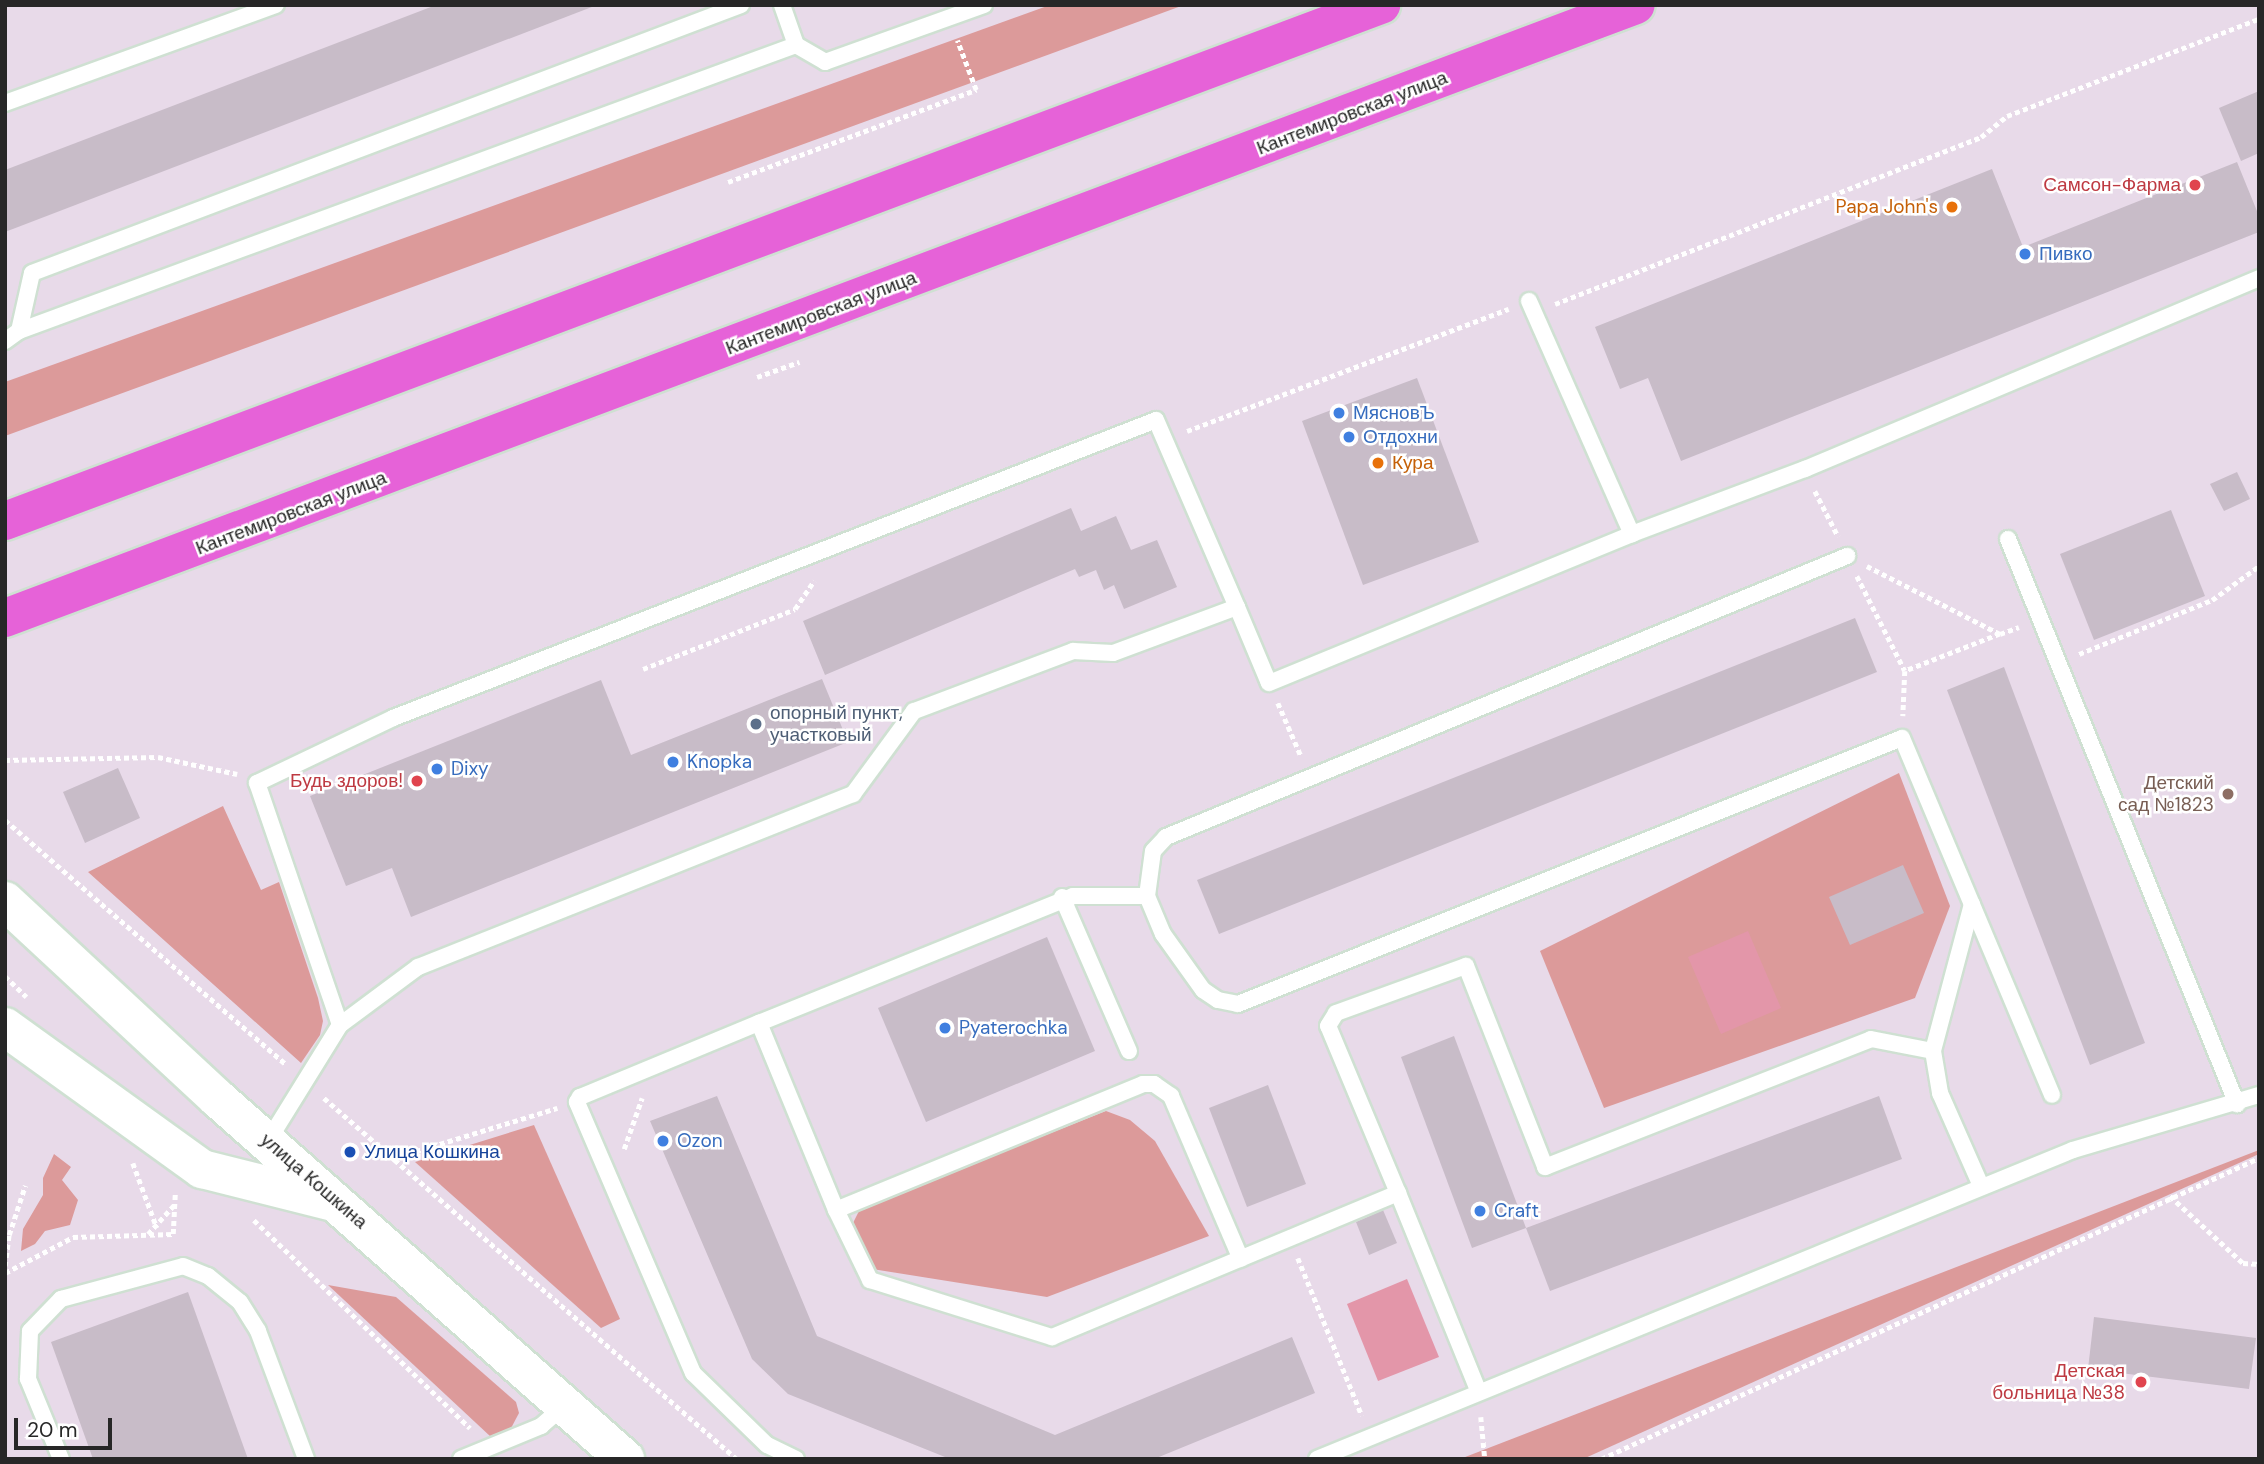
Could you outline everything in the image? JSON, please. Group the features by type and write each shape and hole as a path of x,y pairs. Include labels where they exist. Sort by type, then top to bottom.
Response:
{"main road":[{"path":"5,521 1381,5"},
{"name":"Кантемировская улица","path":"5,618 1636,5"},
{"name":"улица Кошкина","path":"5,901 268,1141 342,1204 625,1459"},
{"path":"5,1027 202,1169 342,1204"}],"lane":[{"path":"5,103 276,5"},
{"path":"12,336 32,273 741,5"},
{"path":"782,5 796,45 825,62 984,5"},
{"path":"12,336 796,45"},
{"path":"340,1025 257,783 393,718 1156,420 1269,682 1632,534 1805,469 2259,278"},
{"path":"1532,307 1632,534"},
{"path":"2008,539 2056,664 2237,1104"},
{"path":"1847,556 1166,837 1153,851 1147,896 1163,934 1203,990 1219,1000 1238,1004 1902,738 2052,1095"},
{"path":"268,1141 340,1025 418,967 853,794 914,712 1073,651 1112,653 1237,607"},
{"path":"796,1459 768,1445 693,1373 578,1102 580,1097 1062,897 1147,896"},
{"path":"1062,897 1129,1051"},
{"path":"1972,904 1933,1051 1940,1093 1981,1186"},
{"path":"1479,1392 1328,1026 1336,1013 1466,966 1545,1167 1871,1040 1933,1051"},
{"path":"759,1023 836,1210 870,1279 1042,1337 1241,1259 1398,1193"},
{"path":"836,1210 1143,1084 1154,1084 1171,1096 1241,1259"},
{"path":"1317,1459 2073,1150 2237,1104 2259,1095"},
{"path":"61,1459 28,1379 30,1331 61,1299 183,1266 208,1276 240,1302 258,1331 306,1459"},
{"path":"461,1459 541,1426 565,1405"}],"path":[{"path":"728,183 976,90 948,17"},
{"path":"1164,439 1532,307 1981,137 2007,116 2259,19"},
{"path":"1805,469 1905,671 1902,738"},
{"path":"643,669 795,609 838,545"},
{"path":"1847,556 2000,634 1905,671"},
{"path":"2056,664 2211,600 2259,566"},
{"path":"1269,682 1311,777"},
{"path":"5,760 158,757 235,773 257,783"},
{"path":"5,820 737,1459"},
{"path":"612,1182 643,1095"},
{"path":"391,1158 578,1102"},
{"path":"131,1158 157,1228"},
{"path":"1601,1459 2170,1196 2259,1158"},
{"path":"5,1266 9,1235 25,1186"},
{"path":"5,1273 73,1237 173,1234 175,1189 188,1194"},
{"path":"2170,1196 2243,1263 2259,1264"},
{"path":"148,1234 157,1228 175,1203"},
{"path":"250,1216 487,1450"},
{"path":"1290,1239 1370,1436"},
{"path":"1479,1392 1485,1459"}],"shaded area":[{"path":"1050,5 1184,5 5,436 5,382"},
{"path":"1899,773 1950,906 1915,998 1604,1108 1540,951"},
{"path":"223,806 261,890 279,882 318,998 323,1021 320,1035 301,1063 88,872"},
{"path":"1748,931 1781,1008 1721,1034 1688,957"},
{"path":"1106,1111 1130,1120 1155,1141 1209,1236 1047,1297 866,1268 852,1225 860,1209"},
{"path":"534,1125 620,1319 601,1328 415,1162"},
{"path":"2259,1150 2259,1154 1583,1459 1460,1459"},
{"path":"54,1154 71,1167 62,1180 78,1200 70,1225 45,1231 35,1244 21,1251 23,1229 43,1195 43,1178"},
{"path":"1407,1279 1439,1357 1378,1381 1347,1304"},
{"path":"328,1285 396,1297 516,1402 519,1413 509,1432 491,1437"}],"building":[{"path":"436,5 597,5 5,232 5,170"},
{"path":"2259,91 2259,153 2241,161 2219,108"},
{"path":"2237,162 2259,216 2259,232 1681,461 1648,378 1620,389 1595,327 1992,169 2023,247"},
{"path":"1417,378 1479,542 1363,585 1302,421"},
{"path":"2237,472 2250,499 2224,511 2210,484"},
{"path":"1071,508 1081,531 1116,516 1131,550 1157,540 1177,587 1124,609 1114,585 1104,590 1096,570 1079,577 1075,569 825,675 803,621"},
{"path":"2171,510 2205,596 2094,640 2060,554"},
{"path":"1855,618 1877,672 1219,934 1197,880"},
{"path":"2004,667 2145,1043 2090,1065 1947,690"},
{"path":"822,679 848,742 411,917 392,868 346,886 310,796 601,680 631,755"},
{"path":"118,768 140,818 85,843 63,792"},
{"path":"1903,865 1924,913 1850,945 1829,897"},
{"path":"1047,937 1095,1051 926,1122 878,1008"},
{"path":"1454,1036 1526,1228 1472,1248 1401,1057"},
{"path":"1268,1085 1306,1184 1247,1207 1209,1108"},
{"path":"717,1096 817,1336 1055,1435 1292,1337 1315,1393 1154,1459 950,1459 788,1394 752,1359 650,1121"},
{"path":"1879,1096 1902,1159 1550,1291 1526,1228"},
{"path":"1383,1210 1397,1243 1369,1255 1356,1222"},
{"path":"188,1292 248,1459 93,1459 51,1342"},
{"path":"2094,1317 2256,1338 2249,1389 2088,1369"}],"place":[{"name":"Самсон-Фарма","path":"2195,185"},
{"name":"Papa John's","path":"1952,207"},
{"name":"Пивко","path":"2025,254"},
{"name":"МясновЪ","path":"1339,413"},
{"name":"Отдохни","path":"1349,437"},
{"name":"Кура","path":"1378,463"},
{"name":"опорный пункт, участковый","path":"756,724"},
{"name":"Knopka","path":"673,762"},
{"name":"Dixy","path":"437,769"},
{"name":"Будь здоров!","path":"417,781"},
{"name":"Детский сад №1823","path":"2228,794"},
{"name":"Pyaterochka","path":"945,1028"},
{"name":"Ozon","path":"663,1141"},
{"name":"Улица Кошкина","path":"350,1152"},
{"name":"Craft","path":"1480,1211"},
{"name":"Детская больница №38","path":"2141,1382"}]}
